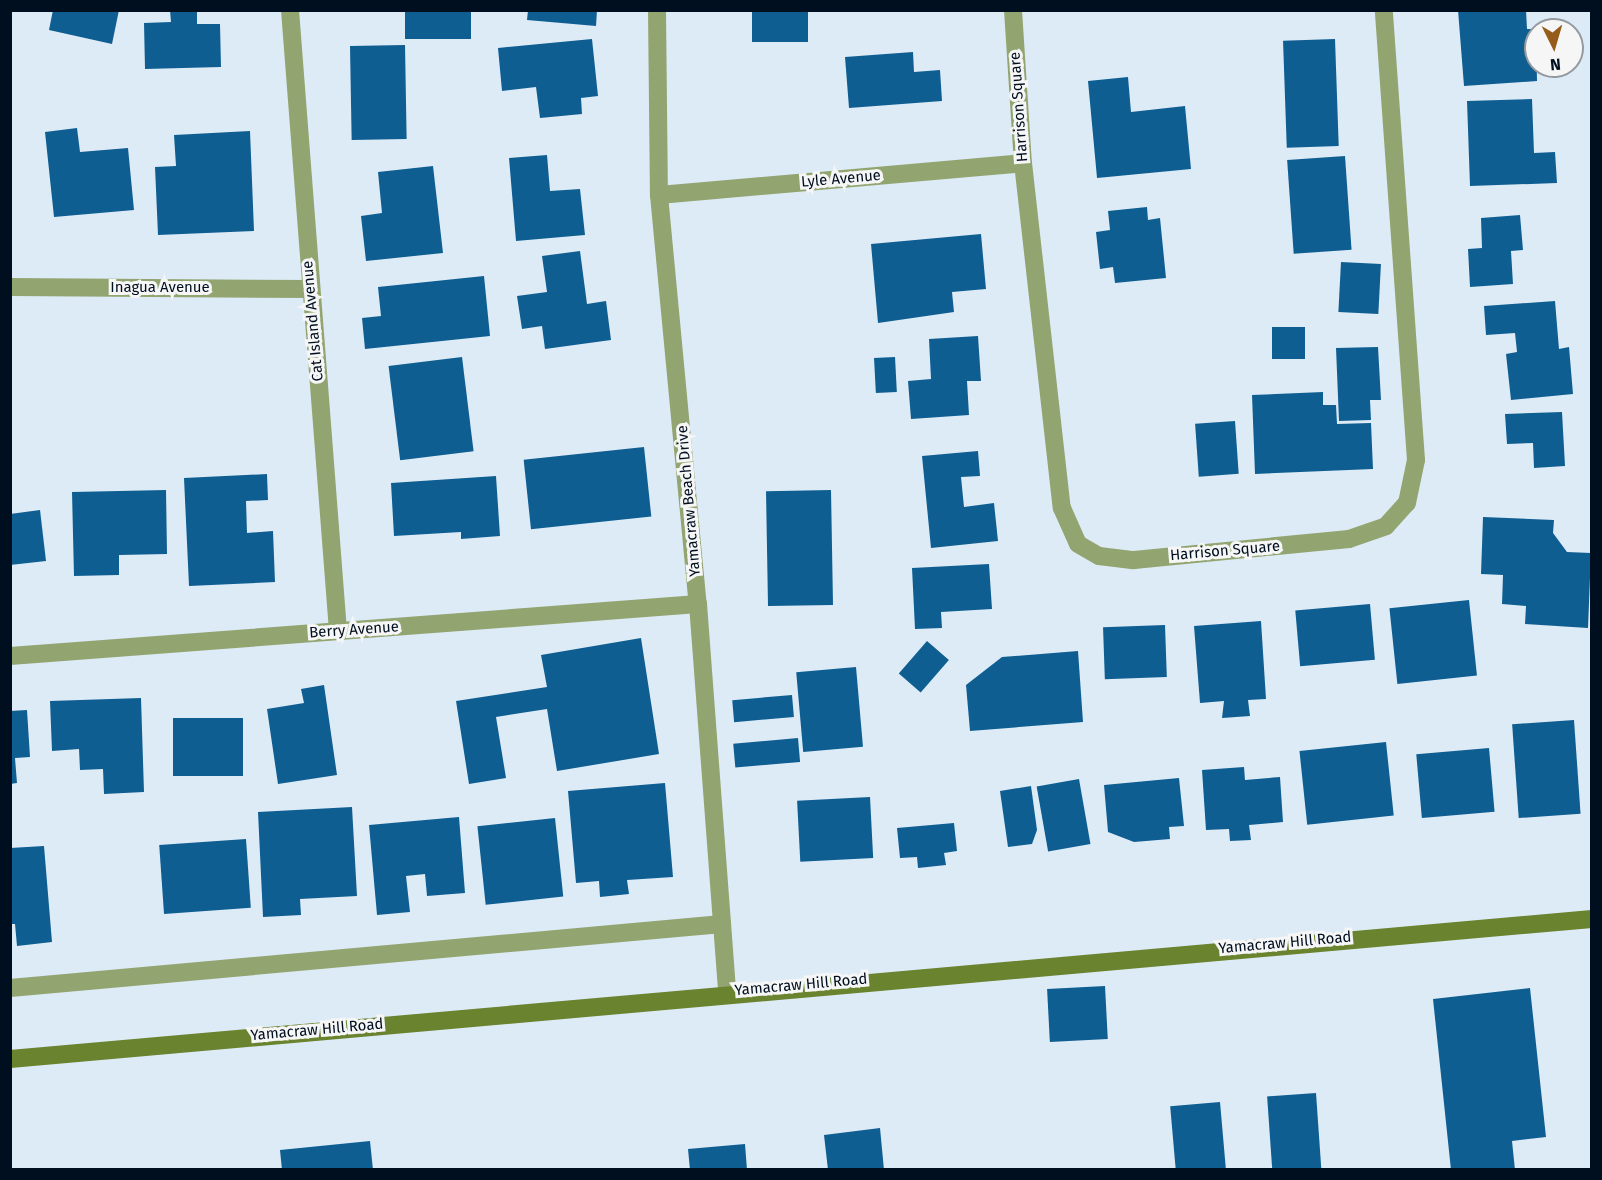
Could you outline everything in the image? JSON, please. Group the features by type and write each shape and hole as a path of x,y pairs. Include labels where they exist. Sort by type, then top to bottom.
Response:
{"main road":[{"name":"Yamacraw Hill Road","path":"10,1059 727,992 1592,919"}],"street":[{"name":"Cat Island Avenue","path":"290,10 338,631"},
{"name":"Yamacraw Beach Drive","path":"657,10 659,195 698,604 727,992"},
{"name":"Harrison Square","path":"1013,10 1023,163 1054,471 1067,528 1078,544 1099,556 1134,560 1370,535 1407,503 1416,460 1384,10"},
{"name":"Lyle Avenue","path":"659,195 1023,163"},
{"name":"Inagua Avenue","path":"10,287 310,289"},
{"name":"Berry Avenue","path":"10,656 698,604"},
{"path":"10,988 722,924"}],"building":[{"path":"53,10 119,10 112,44 49,30"},
{"path":"170,10 197,10 197,24 220,24 221,67 145,69 144,23 171,22"},
{"path":"405,10 471,10 471,39 405,39"},
{"path":"528,10 597,10 596,26 527,20"},
{"path":"752,10 808,10 808,42 752,42"},
{"path":"1458,10 1526,10 1524,78 1537,78 1537,81 1464,86"},
{"path":"592,39 598,96 581,98 582,114 540,118 536,87 502,91 498,48"},
{"path":"1335,39 1339,146 1287,148 1283,41"},
{"path":"405,45 407,139 352,140 350,46"},
{"path":"913,52 914,72 940,70 942,101 849,108 845,57"},
{"path":"1128,77 1131,112 1185,106 1191,169 1097,178 1088,81"},
{"path":"1532,99 1534,153 1555,152 1557,183 1470,186 1467,101"},
{"path":"77,128 80,152 128,148 134,210 54,217 45,132"},
{"path":"250,131 254,231 158,235 155,167 176,166 174,135"},
{"path":"547,155 550,191 580,189 585,235 516,241 509,158"},
{"path":"1345,156 1352,250 1294,254 1287,160"},
{"path":"433,166 443,253 366,261 361,216 382,213 378,172"},
{"path":"1147,207 1148,220 1160,218 1166,278 1115,283 1113,267 1100,269 1096,232 1110,230 1108,211"},
{"path":"1520,215 1523,250 1511,251 1513,284 1470,287 1468,249 1482,248 1481,218"},
{"path":"981,234 986,289 952,292 954,312 878,323 871,244"},
{"path":"580,251 587,304 606,301 611,340 545,349 542,326 522,329 517,296 547,292 542,256"},
{"path":"1341,262 1381,264 1378,314 1338,312"},
{"path":"484,276 490,336 365,349 362,318 381,316 378,287"},
{"path":"1555,301 1559,349 1569,347 1573,394 1511,400 1506,354 1517,352 1515,333 1486,335 1484,306"},
{"path":"1272,327 1305,327 1305,359 1272,359"},
{"path":"978,336 981,381 967,381 969,415 911,419 908,381 931,379 929,339"},
{"path":"1378,347 1381,400 1370,400 1371,420 1339,421 1336,348"},
{"path":"462,357 474,451 400,460 389,366"},
{"path":"895,357 897,392 876,393 874,358"},
{"path":"1323,392 1323,405 1336,405 1337,424 1371,423 1373,469 1255,474 1252,395"},
{"path":"1562,412 1565,466 1534,468 1533,443 1507,444 1505,414"},
{"path":"1235,421 1239,474 1199,477 1195,424"},
{"path":"644,447 651,517 531,529 524,460"},
{"path":"978,451 980,476 961,477 964,507 994,503 998,541 931,548 922,456"},
{"path":"267,474 268,500 246,501 247,533 273,531 275,582 189,586 184,478"},
{"path":"496,476 500,536 461,539 461,532 394,536 391,483"},
{"path":"166,490 167,554 119,555 119,575 74,576 72,492"},
{"path":"831,490 833,605 768,606 766,491"},
{"path":"40,510 46,561 10,565 10,514"},
{"path":"1483,517 1554,520 1553,533 1567,552 1591,553 1588,628 1525,624 1526,606 1502,604 1503,575 1481,574"},
{"path":"989,564 992,609 941,612 942,628 915,629 912,568"},
{"path":"1469,600 1477,676 1397,684 1389,608"},
{"path":"1370,604 1375,660 1300,666 1295,611"},
{"path":"1261,621 1266,699 1248,700 1250,716 1222,718 1224,701 1200,703 1194,626"},
{"path":"1165,625 1167,677 1105,679 1103,627"},
{"path":"641,638 659,754 557,771 547,709 496,717 506,778 469,784 456,701 547,687 541,655"},
{"path":"927,641 949,660 921,692 899,673"},
{"path":"1078,651 1083,722 970,731 966,685 1002,657"},
{"path":"856,667 863,747 803,752 796,672"},
{"path":"324,685 337,775 278,784 267,709 304,703 301,689"},
{"path":"792,695 794,717 734,722 732,700"},
{"path":"141,698 144,792 104,794 103,769 80,770 79,749 52,751 50,701"},
{"path":"27,710 30,757 15,758 17,783 10,784 10,711"},
{"path":"173,718 243,718 243,776 173,776"},
{"path":"1574,720 1581,814 1519,818 1512,724"},
{"path":"798,738 800,762 735,768 733,744"},
{"path":"1386,742 1394,816 1307,825 1299,751"},
{"path":"1489,748 1495,812 1422,818 1416,754"},
{"path":"1244,767 1245,780 1280,777 1283,822 1249,825 1251,840 1230,841 1229,829 1206,830 1202,770"},
{"path":"1179,778 1184,826 1169,827 1170,839 1134,842 1108,832 1104,785"},
{"path":"1079,779 1090,844 1048,851 1037,786"},
{"path":"665,783 673,877 627,880 629,894 600,897 599,881 576,883 568,791"},
{"path":"1031,786 1037,830 1032,844 1008,847 1000,791"},
{"path":"870,797 873,858 800,862 797,801"},
{"path":"352,807 357,896 300,899 301,915 263,917 258,812"},
{"path":"459,817 465,893 427,896 425,874 406,876 410,912 377,915 369,825"},
{"path":"555,818 563,897 486,905 477,826"},
{"path":"954,823 957,851 944,853 946,865 918,868 917,857 900,858 897,828"},
{"path":"246,839 251,908 164,914 159,845"},
{"path":"44,846 52,942 17,946 15,924 10,924 10,848"},
{"path":"1105,986 1108,1039 1050,1042 1047,989"},
{"path":"1530,988 1546,1137 1512,1141 1515,1170 1451,1170 1433,999"},
{"path":"1316,1093 1321,1170 1272,1170 1267,1096"},
{"path":"1220,1102 1226,1170 1176,1170 1170,1106"},
{"path":"880,1128 884,1170 828,1170 824,1135"},
{"path":"370,1141 373,1170 282,1170 280,1150"},
{"path":"745,1144 747,1170 690,1170 688,1149"}]}
